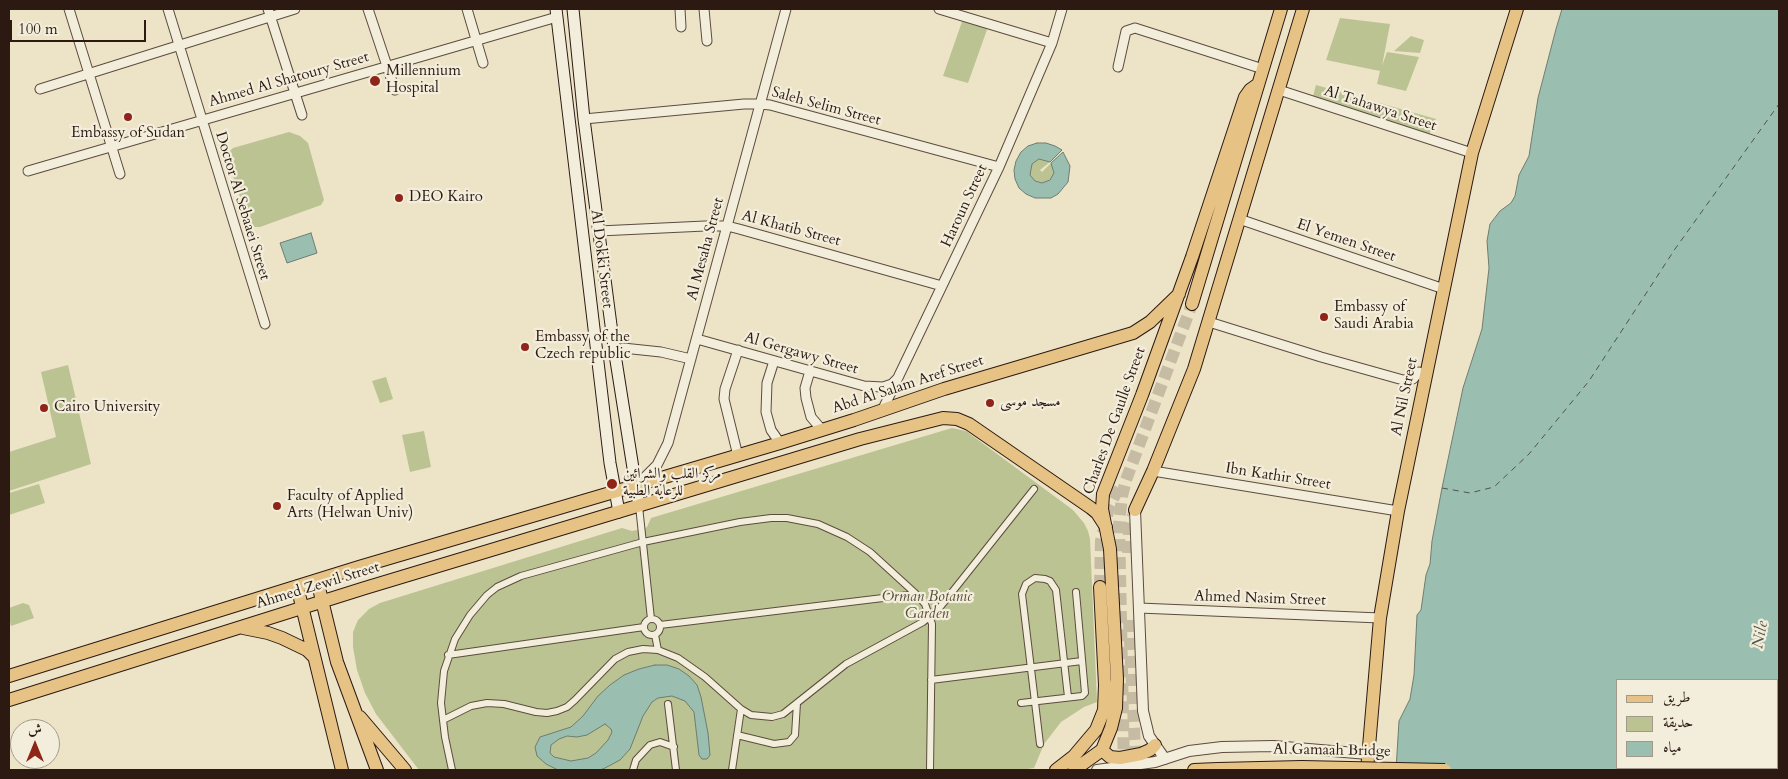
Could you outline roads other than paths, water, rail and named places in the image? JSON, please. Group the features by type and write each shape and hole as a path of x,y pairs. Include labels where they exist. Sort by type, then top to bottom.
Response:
{"main road":[{"name":"Al Dokki Street","path":"574,9 584,118 614,348 639,506"},
{"name":"Charles De Gaulle Street","path":"1192,304 1281,9"},
{"path":"1135,510 1154,471 1210,322 1239,219 1303,9"},
{"name":"Al Nil Street","path":"1367,770 1380,618 1398,510 1472,153 1517,9"},
{"name":"Al Dokki Street","path":"557,13 610,463 619,512"},
{"name":"Charles De Gaulle Street","path":"1102,750 1111,728 1117,698 1110,549 1102,509 1103,494 1179,294 1245,97 1250,90 1258,85"},
{"name":"Abd Al Salam Aref Street","path":"635,486 738,456 882,411 944,389 1133,332 1150,322 1179,294"},
{"path":"882,411 889,431"},
{"path":"639,506 889,431 943,418 963,421 1091,508 1097,513 1106,527"},
{"name":"Ahmed Zewil Street","path":"9,676 297,586 635,486"},
{"name":"Ahmed Zewil Street","path":"9,700 322,601 639,506"},
{"path":"317,580 337,662 377,770"},
{"path":"297,586 342,770"},
{"path":"1056,770 1074,756 1096,730 1104,710 1105,685 1100,587"},
{"path":"202,616 208,626 208,638"},
{"path":"241,628 268,633 282,638 307,650 314,657"},
{"path":"353,708 405,770"},
{"path":"1074,770 1102,750 1110,757 1126,757 1141,754 1156,746"},
{"name":"Al Gamaah Bridge","path":"1194,770 1302,767 1445,770"}],"street":[{"path":"69,9 120,174"},
{"name":"Doctor Al Sebaaei Street","path":"168,9 264,324"},
{"path":"40,89 179,45 269,13 295,9"},
{"path":"368,9 395,90"},
{"path":"467,9 483,63"},
{"path":"680,9 681,27"},
{"path":"704,9 708,41"},
{"name":"Al Mesaha Street","path":"635,486 652,472 665,450 786,9"},
{"path":"939,9 1052,43"},
{"name":"Haroun Street","path":"882,411 999,167 1052,43 1062,9"},
{"path":"269,13 302,115"},
{"name":"Ahmed Al Shatoury Street","path":"28,170 476,40 557,13"},
{"path":"1118,67 1126,31 1135,28 1263,69"},
{"name":"Al Tahawya Street","path":"1279,90 1472,153"},
{"name":"Saleh Selim Street","path":"584,118 760,104 776,106 999,167"},
{"name":"El Yemen Street","path":"1239,219 1444,288"},
{"name":"Al Khatib Street","path":"599,231 705,226 739,228 942,286"},
{"path":"1210,322 1403,380 1413,379 1419,372 1426,378"},
{"name":"Al Gergawy Street","path":"697,339 873,388 892,384 898,379"},
{"path":"623,348 660,352 691,359"},
{"path":"738,350 724,400 738,456"},
{"path":"774,361 766,384 766,412 771,430 780,443"},
{"path":"810,371 805,388 806,398 811,417 822,430"},
{"name":"Ibn Kathir Street","path":"1154,471 1398,510"},
{"path":"443,720 471,706 487,703 504,704 541,713 557,711 571,703 615,659 628,652 643,649 668,653 692,667 751,715 772,717 782,714 836,671 930,617 944,604 1034,489"},
{"path":"639,506 652,619"},
{"path":"1135,510 1143,711 1149,736 1165,759"},
{"path":"452,770 443,720 441,686 448,655 455,639 477,604 497,587 521,576 643,542 755,519 779,518 803,521 833,530 860,546 925,604 930,617 930,770"},
{"path":"1040,744 1022,594 1026,584 1034,578 1050,581 1056,590 1068,697"},
{"path":"1021,703 1084,696 1085,694 1076,592"},
{"path":"660,625 916,594"},
{"name":"Ahmed Nasim Street","path":"1140,608 1380,618"},
{"path":"647,620 656,620 660,625 660,630 655,635 647,634 644,627 647,620"},
{"path":"448,655 644,627"},
{"path":"655,635 658,650"},
{"path":"931,680 1082,661"},
{"path":"737,735 774,744 788,742 795,735 797,703"},
{"path":"668,704 676,770"},
{"path":"732,770 742,709"},
{"path":"633,770 636,760 650,746 660,742 674,747"},
{"path":"1097,770 1165,759 1189,751 1248,746 1273,746 1368,754"}],"water":[{"name":"Nile","path":"1562,9 1779,9 1779,770 1396,770 1399,721 1410,699 1414,675 1417,615 1421,610 1442,488 1463,388 1482,329 1489,268 1487,241 1490,224 1500,211 1511,203 1515,196 1519,175 1529,156 1538,98"},
{"path":"1046,143 1062,150 1050,162 1039,159 1032,164 1030,175 1035,181 1042,183 1050,180 1054,173 1051,163 1063,152 1070,166 1068,182 1058,194 1051,198 1035,198 1026,194 1019,188 1015,179 1016,161 1021,152 1028,146"},
{"path":"311,233 317,253 287,263 280,243"},
{"path":"655,665 667,665 679,669 697,685 708,733 710,755 707,759 702,759 699,755 694,712 685,701 672,696 658,698 652,702 643,716 630,749 620,760 605,768 600,770 558,770 546,764 537,756 535,747 540,737 571,727 610,685 624,675","holes":["605,724 612,732 608,740 596,753 588,758 571,761 554,757 550,753 551,745 559,739 567,736 587,735"]}],"tunnel":[{"path":"1124,767 1119,525 1122,496 1126,480 1192,304"},
{"path":"1100,587 1101,541 1109,507 1123,484"},
{"path":"1128,553 1129,528 1135,510"},
{"path":"1129,620 1136,770"}],"place":[{"name":"Millennium Hospital","path":"375,81"},
{"name":"Embassy of Sudan","path":"128,117"},
{"name":"DEO Kairo","path":"399,198"},
{"name":"Embassy of Saudi Arabia","path":"1324,317"},
{"name":"Embassy of the Czech republic","path":"525,347"},
{"name":"مسجد موسى","path":"990,403"},
{"name":"Cairo University","path":"44,408"},
{"name":"مركز القلب والشرائين للرعاية الطبية","path":"612,484"},
{"name":"Faculty of Applied Arts (Helwan Univ)","path":"277,506"}],"park label":[{"name":"Orman Botanic Garden","path":"927,606"}]}
